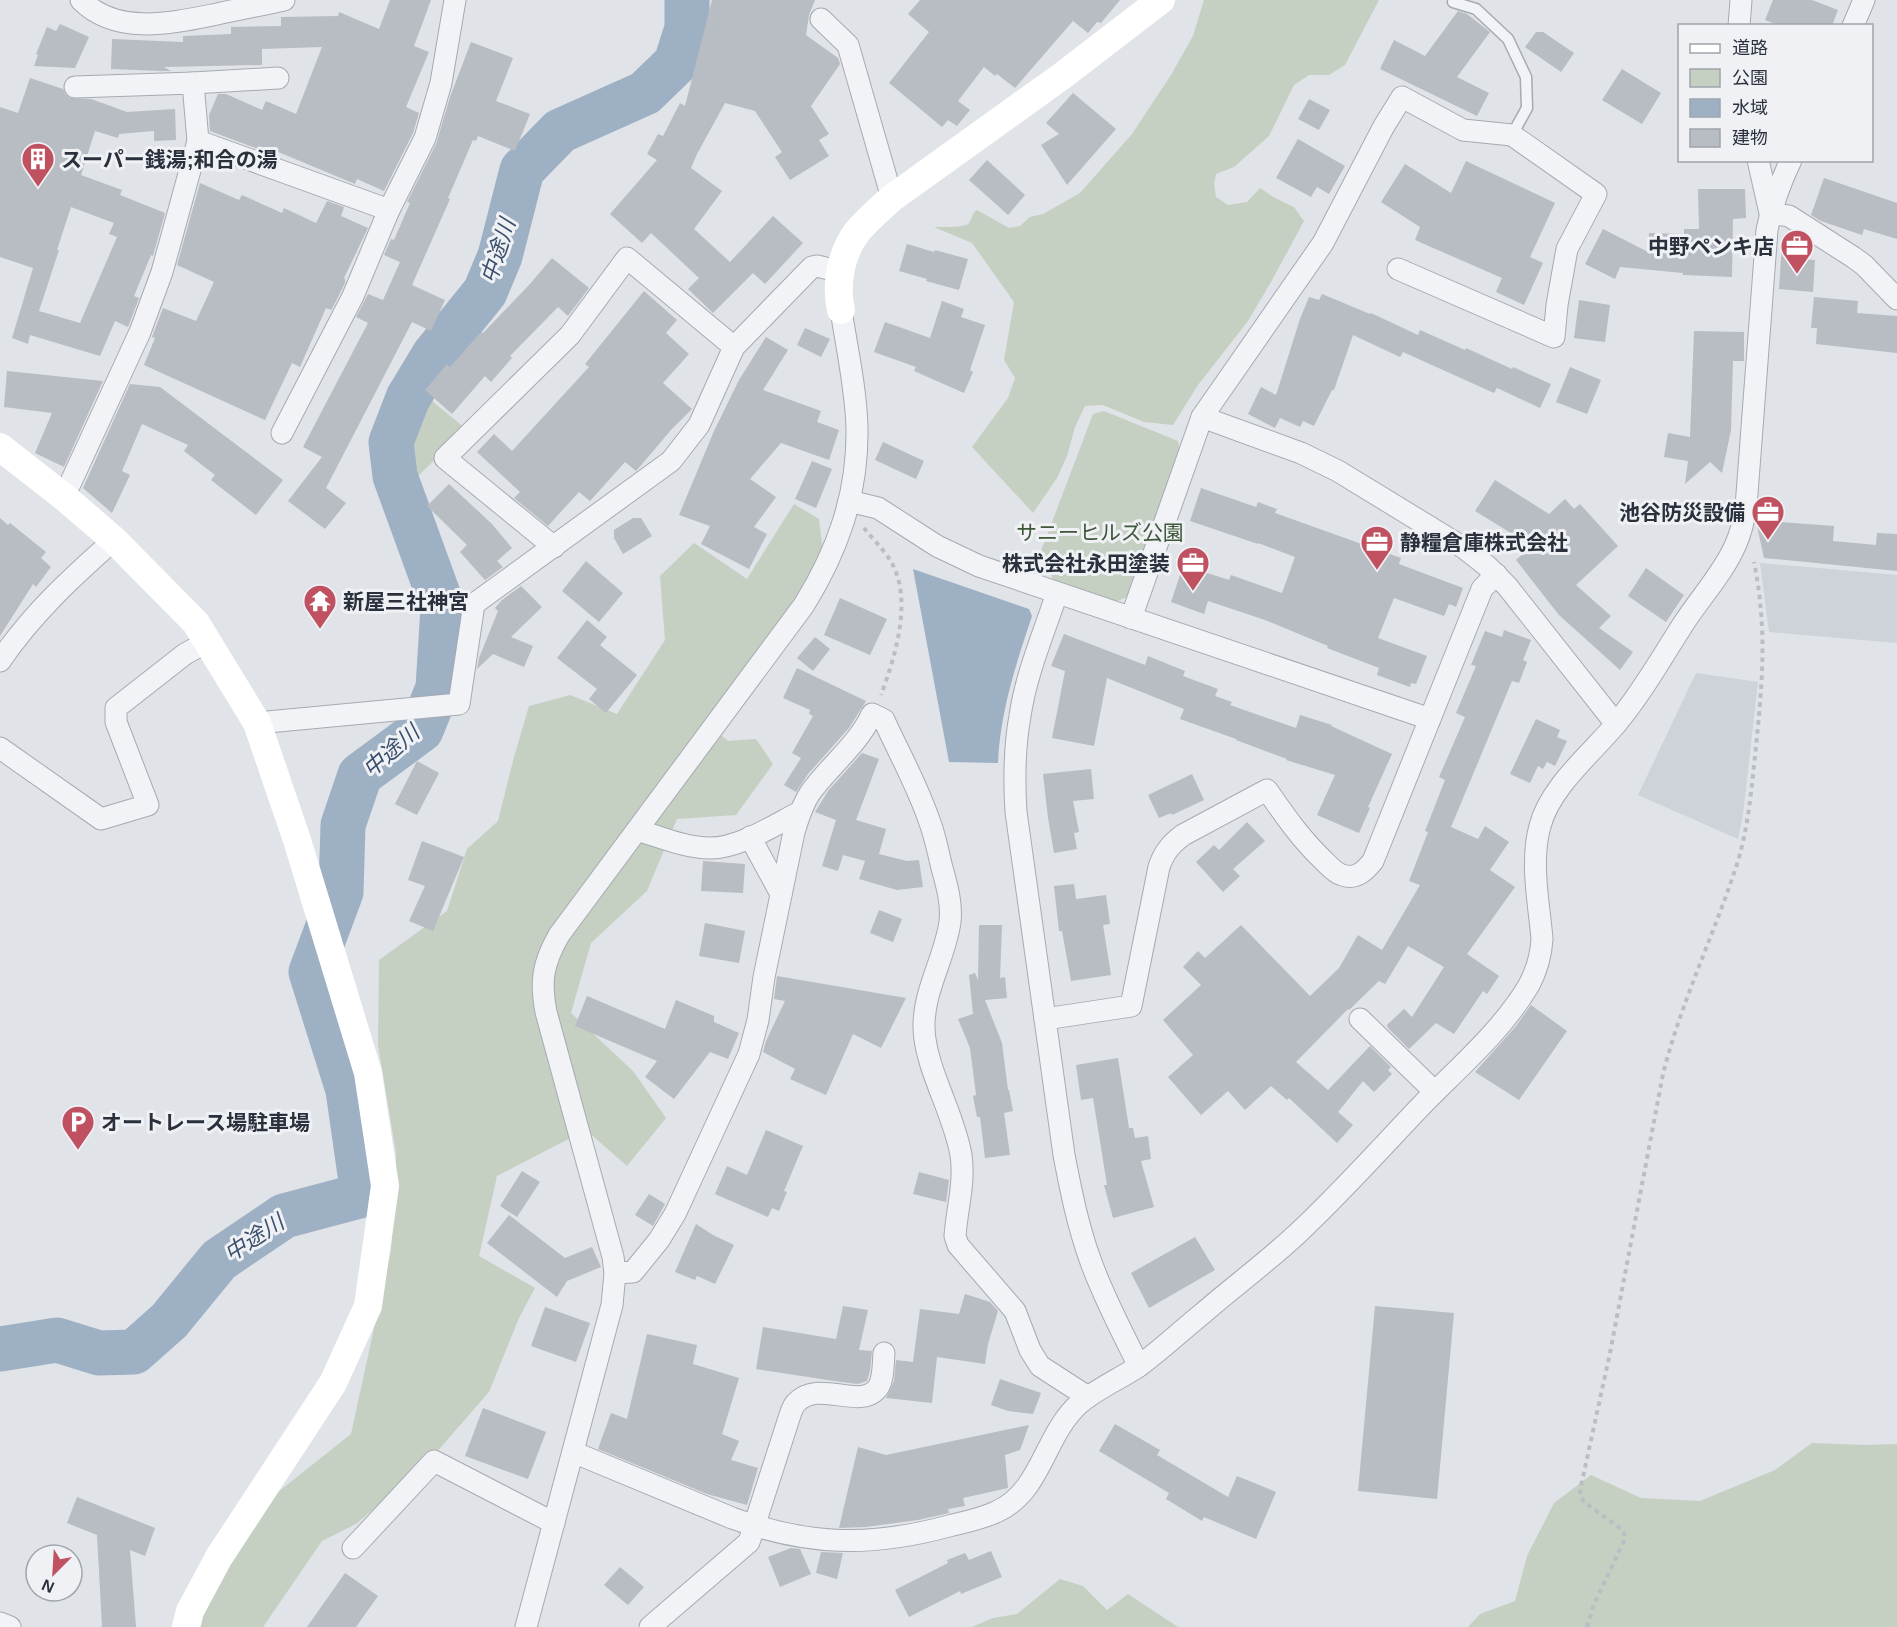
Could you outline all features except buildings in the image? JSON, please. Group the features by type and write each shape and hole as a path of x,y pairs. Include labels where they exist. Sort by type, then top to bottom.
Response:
{"street":[{"path":"81,0 92,10 119,21 147,25 171,24 284,0"},
{"path":"282,433 353,296 389,210 425,138 441,83 455,0"},
{"path":"1739,24 1741,0"},
{"path":"1854,24 1864,0"},
{"path":"526,1627 612,1305 615,1273 542,992 543,972 549,953 804,605 834,550 849,501 856,460 855,397 838,290 847,249 856,233 892,198 1062,76 1157,1"},
{"path":"821,19 848,45 892,198"},
{"path":"75,87 278,78"},
{"path":"64,497 140,332 162,272 198,141 193,83"},
{"path":"1131,618 1202,417 1323,243 1384,126 1402,97 1463,130 1512,135 1596,194 1568,249 1557,305 1554,337 1398,269"},
{"path":"198,141 389,210"},
{"path":"1758,162 1770,213"},
{"path":"573,1452 755,1526 801,1538 873,1541 920,1534 998,1512 1014,1501 1027,1487 1065,1420 1078,1405 1139,1366 1297,1234 1502,1022 1519,1000 1536,970 1541,955 1536,845 1540,824 1548,804 1560,786 1616,724 1636,698 1736,546 1746,507 1767,230 1778,189 1790,162"},
{"path":"1770,213 1789,216 1864,265 1897,299"},
{"path":"554,547 445,458 570,335 627,258 734,347"},
{"path":"257,723 459,704 474,604 671,461 699,425 734,347 812,267 817,266 841,272"},
{"path":"1202,417 1320,461 1464,548 1508,586 1616,724"},
{"path":"0,447 114,540 196,623 257,723 314,896 368,1073 385,1186 368,1306 333,1383 219,1557 190,1611 186,1627"},
{"path":"849,501 878,508 958,557 1057,593 1430,719"},
{"path":"0,661 18,635 59,589 114,540"},
{"path":"1045,1019 1131,1006 1159,867 1164,854 1172,843 1184,835 1267,790 1304,842 1330,867 1340,875 1353,876 1365,871 1373,861 1482,589 1496,574"},
{"path":"1057,593 1028,681 1020,714 1015,746 1016,812 1064,1155 1080,1227 1091,1262 1139,1366"},
{"path":"0,748 101,819 148,805 116,722 116,708 185,654 207,642"},
{"path":"615,1273 633,1272 668,1227 749,1054 759,1020 762,990 800,812 810,793 856,740 872,714 884,720 929,820 949,896 950,923 927,1004 924,1028 926,1045 956,1132 961,1154 963,1177 955,1236 958,1245 1015,1311 1030,1350 1040,1366 1088,1397"},
{"path":"638,830 694,846 722,847 736,844 800,812"},
{"path":"750,837 781,894"},
{"path":"1360,1019 1435,1092"},
{"path":"650,1627 749,1542 790,1415 796,1403 808,1395 822,1392 868,1395 877,1389 881,1379 884,1353"},
{"path":"353,1548 434,1461 554,1523"},
{"path":"0,1623 9,1627"}],"lane":[{"path":"1454,2 1476,9 1508,39 1526,77 1527,108 1512,135"}],"path":[{"path":"849,501 860,523 890,560 901,589 902,605 896,647 881,696 872,714"},
{"path":"1587,1627 1594,1604 1625,1539 1620,1528 1584,1502 1580,1495 1610,1353 1663,1074 1670,1046 1730,884 1749,815 1763,682 1763,626 1751,549 1742,527"}],"shaded area":[{"path":"1760,563 1897,575 1897,643 1769,632"},
{"path":"1696,673 1758,682 1743,814 1738,839 1638,795"}],"green space":[{"path":"1204,0 1379,0 1345,65 1329,75 1309,75 1294,85 1269,136 1234,167 1216,174 1214,184 1216,197 1228,205 1247,202 1260,188 1294,207 1304,221 1248,321 1198,385 1173,425 1144,422 1103,405 1085,406 1057,478 1033,513 972,447 1008,398 1015,378 1004,360 1014,302 972,243 934,227 967,225 977,210 1009,228 1020,226 1030,217 1043,214 1080,193 1132,134 1171,75 1193,36"},
{"path":"420,391 466,429 416,478 407,470 414,401"},
{"name":"サニーヒルズ公園","path":"1104,411 1178,441 1180,452 1129,596 1115,602 1054,582 1041,551 1093,414"},
{"path":"794,504 819,519 823,552 790,606 707,724 728,741 756,739 773,764 736,815 677,819 647,891 591,943 571,1013 633,1071 666,1118 627,1166 586,1130 497,1176 479,1256 535,1288 519,1318 489,1392 428,1462 356,1524 322,1541 263,1627 197,1627 201,1611 273,1496 351,1434 391,1250 396,1190 396,1153 378,1045 379,960 447,911 467,849 498,821 529,706 570,695 617,714 665,640 660,576 694,543 747,579"},
{"path":"1812,1443 1897,1444 1897,1627 1468,1627 1480,1614 1515,1601 1527,1556 1554,1503 1591,1475 1641,1498 1700,1501 1775,1470"},
{"path":"1060,1579 1083,1586 1107,1610 1128,1594 1178,1627 972,1627 993,1618 1017,1614"}],"water":[{"path":"913,569 1029,609 1032,616 1005,707 998,763 949,762"}],"waterway":[{"name":"中途川","path":"0,1349 57,1340 99,1353 134,1352 169,1321 219,1260 284,1216 363,1195 348,1090 311,972 341,892 343,825 360,775 421,730 438,688 443,608 395,476 391,442 408,398 434,355 485,292 500,256 522,170 560,131 645,93 676,63 687,28 687,0"}],"place":[{"name":"スーパー銭湯;和合の湯","path":"38,188"},
{"name":"中野ペンキ店","path":"1797,275"},
{"name":"池谷防災設備","path":"1768,541"},
{"name":"静糧倉庫株式会社","path":"1377,571"},
{"name":"株式会社永田塗装","path":"1193,592"},
{"name":"新屋三社神宮","path":"320,630"},
{"name":"オートレース場駐車場","path":"78,1151"}]}
